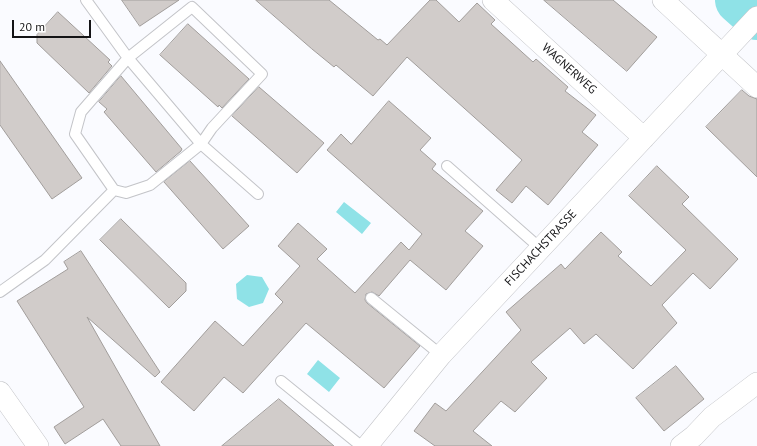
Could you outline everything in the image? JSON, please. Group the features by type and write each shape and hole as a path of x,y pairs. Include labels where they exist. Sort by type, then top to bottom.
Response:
{"street":[{"name":"WAGNERWEG","path":"493,0 644,138"},
{"path":"662,0 757,87"},
{"name":"FISCHACHSTRASSE","path":"367,446 441,355 757,17"},
{"path":"692,443 712,417 757,383"},
{"path":"0,392 38,446"}],"lane":[{"path":"86,0 128,58 201,144 258,194"},
{"path":"192,7 262,74 212,128 201,144 150,185 126,193 114,190 75,134 81,112 128,58 192,7"},
{"path":"447,166 540,248"},
{"path":"0,292 45,260 114,190"},
{"path":"371,298 441,355"},
{"path":"281,381 361,446"}],"water":[{"path":"344,202 371,223 362,234 336,212"},
{"path":"247,275 262,277 269,289 263,303 249,307 237,299 236,284"},
{"path":"318,360 340,378 329,392 307,374"}],"building":[{"path":"122,0 179,0 140,26"},
{"path":"256,0 329,0 378,40 380,39 387,45 430,0 436,0 459,22 477,3 495,20 491,24 533,62 536,59 568,87 565,91 596,115 582,132 598,145 548,205 526,186 512,203 496,190 522,160 407,57 373,96 336,65 334,67 312,49"},
{"path":"544,0 613,0 657,37 627,71"},
{"path":"58,12 110,60 108,62 112,66 89,93 37,43 37,35"},
{"path":"188,24 249,79 222,108 219,105 218,107 160,55"},
{"path":"0,61 82,178 52,199 0,125"},
{"path":"121,76 182,149 156,172 104,112 107,109 99,102"},
{"path":"259,87 324,143 297,173 232,116"},
{"path":"742,90 749,96 757,99 757,177 706,127"},
{"path":"389,101 431,138 420,150 436,164 432,169 483,211 465,231 483,246 446,290 410,260 379,296 372,292 366,294 365,300 367,303 420,346 384,388 306,323 243,393 224,377 194,411 161,382 215,321 243,346 283,302 275,294 300,266 278,246 298,223 327,249 317,259 355,293 401,242 409,250 422,234 327,150 341,134 351,144"},
{"path":"190,161 249,226 223,249 164,182"},
{"path":"657,166 689,197 682,204 738,259 710,289 693,273 662,305 677,323 633,369 596,334 584,344 570,328 531,362 547,378 515,412 501,401 473,431 492,446 435,446 414,431 435,403 446,411 521,330 506,312 561,264 565,269 601,232 622,252 618,256 651,286 686,250 629,196"},
{"path":"121,219 186,283 186,291 169,308 100,240"},
{"path":"81,251 160,372 155,377 87,317 160,446 121,446 103,419 65,444 54,427 84,407 17,301 68,269 64,262"},
{"path":"676,366 704,399 664,431 636,398"},
{"path":"279,399 334,446 222,446"}],"waterway":[{"path":"739,0 757,16"}]}
